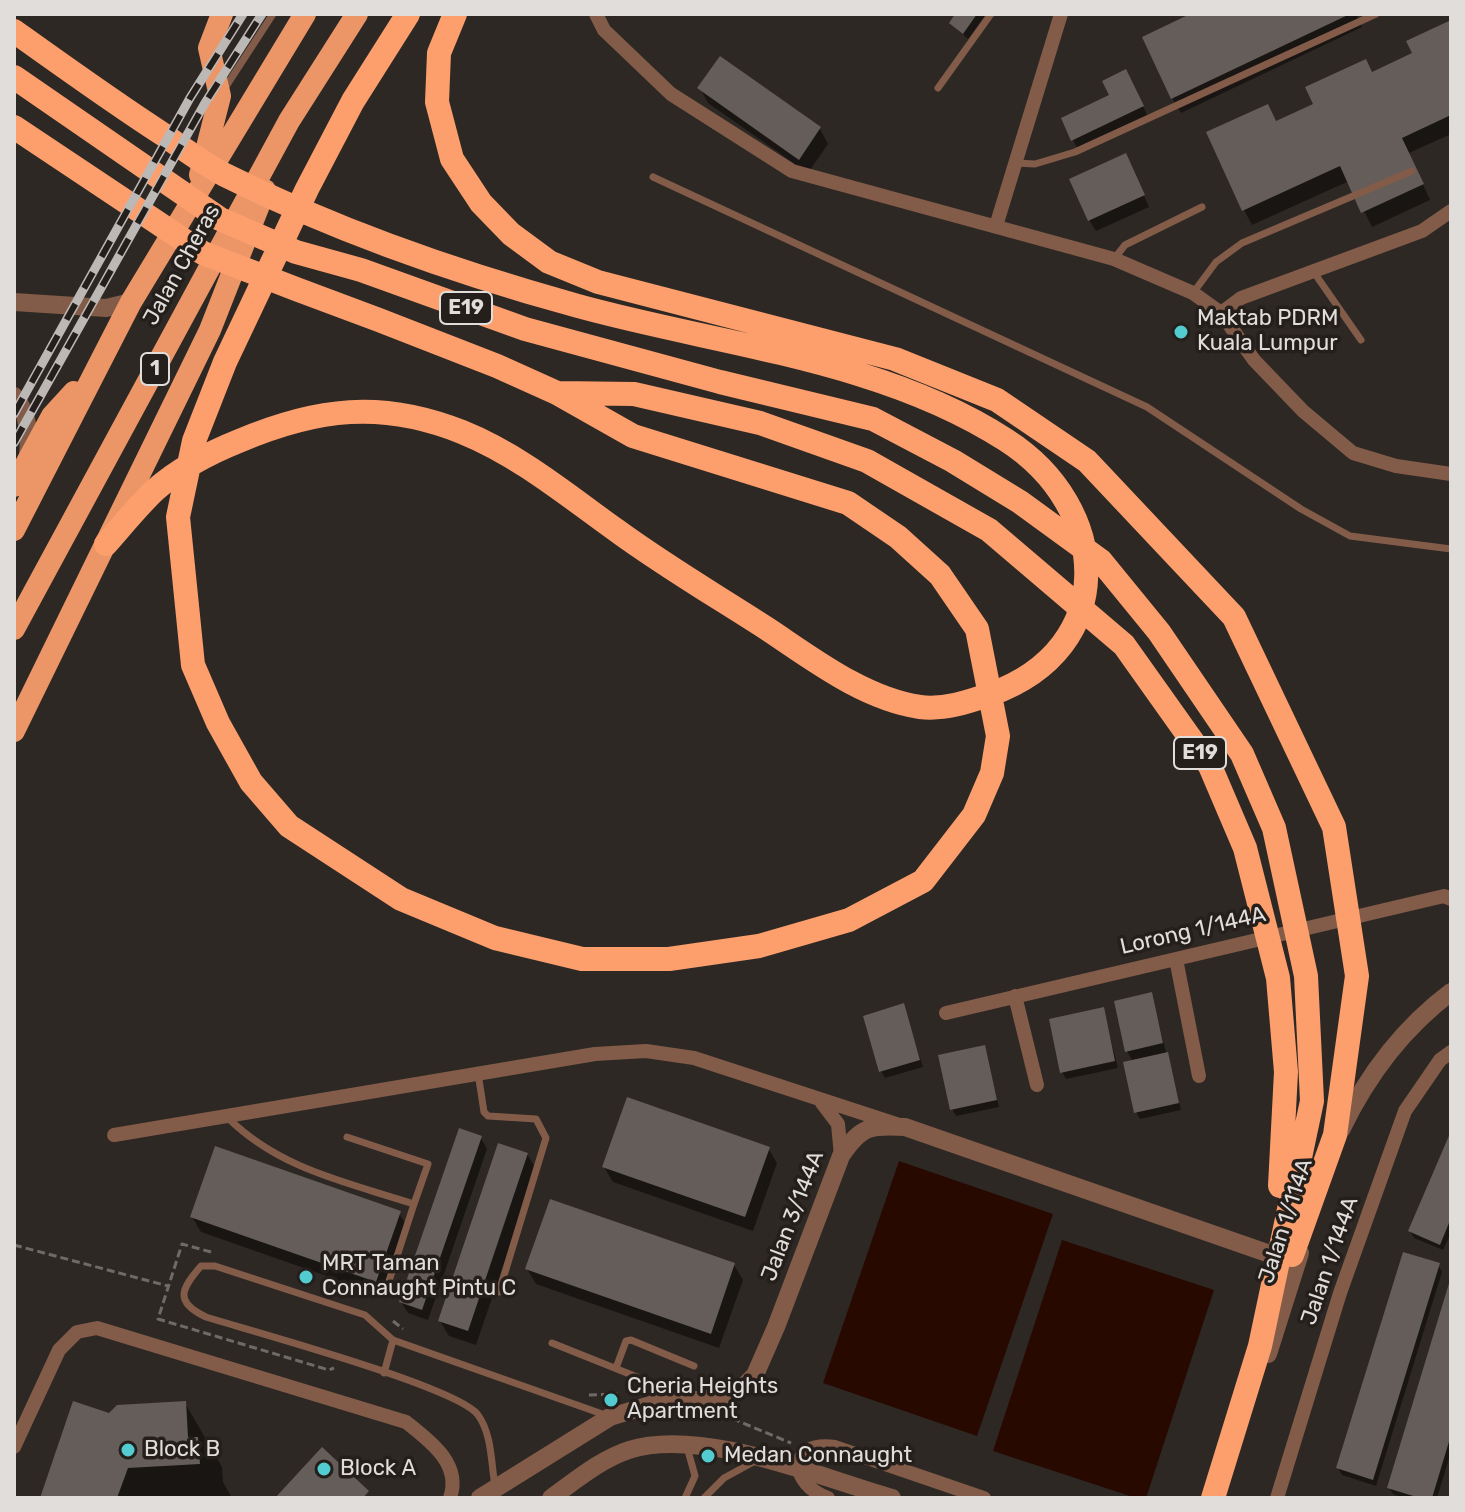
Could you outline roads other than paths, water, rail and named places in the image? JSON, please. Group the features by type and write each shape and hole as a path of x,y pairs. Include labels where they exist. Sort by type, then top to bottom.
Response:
{"highway":[{"path":"193,201 220,96 209,48 222,14"},
{"name":"Jalan Cheras","path":"14,530 131,302 305,14"},
{"name":"Jalan Cheras","path":"14,629 289,121 357,14"},
{"path":"408,14 353,101 225,362 194,441 178,517 193,665 218,723 251,782 289,826 401,899 495,938 582,959 669,959 759,946 849,920 923,881 974,815 992,773 998,736 977,629 940,575 898,537 848,503 633,436 557,393"},
{"path":"455,14 439,53 437,102 452,159 481,203 511,234 549,262 598,282 895,359 997,400 1087,461 1234,617 1334,827 1357,976 1335,1135 1260,1346"},
{"path":"14,31 221,173 379,242 459,271 579,306 798,356 889,386 984,426 1036,459 1061,490 1080,524 1087,553 1078,616 1063,644 1043,665 1019,681 952,706 925,708 863,688 655,556 570,494 519,463 467,434 412,415 360,410 308,415 195,461 156,490 106,544"},
{"name":"E19","path":"14,77 220,219 296,252 361,270 525,329 873,419 953,461 1020,502 1101,561 1159,632 1242,754 1274,828 1306,976 1312,1101 1260,1346 1210,1498"},
{"path":"14,731 210,330 289,121"},
{"name":"E19","path":"14,127 203,253 497,366 557,393 634,394 760,423 867,461 989,530 1124,645 1210,766 1245,848 1278,978 1286,1072 1283,1170 1254,1349 1210,1498"},
{"path":"14,486 52,416 94,370"}],"street":[{"path":"596,14 604,30 671,94 792,171 1114,259 1193,293 1221,313 1254,360 1303,411 1353,453 1396,466 1451,474"},
{"path":"996,226 1061,14"},
{"path":"1221,313 1241,298 1422,231 1451,211"},
{"path":"14,302 106,308 131,302"},
{"path":"14,396 23,406 30,443 27,463"},
{"name":"Lorong 1/144A","path":"946,1013 1356,915 1444,896 1451,899"},
{"path":"1176,959 1199,1076"},
{"name":"Jalan 1/114A","path":"1223,1498 1341,1130 1357,1097 1396,1042 1451,992"},
{"path":"1015,996 1037,1085"},
{"path":"114,1135 595,1054 646,1051 694,1058 905,1127"},
{"name":"Jalan 1/144A","path":"1277,1498 1340,1293 1405,1111 1440,1060 1451,1052"},
{"path":"815,1099 828,1107 838,1124 841,1156"},
{"name":"Jalan 3/144A","path":"487,1492 610,1417 654,1398 698,1400 731,1394 755,1375 841,1156 856,1134 876,1125 905,1127 1297,1264"},
{"path":"14,1447 59,1350 77,1332 97,1328 406,1422 438,1447 452,1475 450,1498"},
{"path":"551,1498 600,1464 629,1450 685,1442 759,1459 892,1498"},
{"path":"821,1497 799,1474 798,1463 806,1449 817,1444 835,1447 984,1498"}],"lane":[{"path":"220,96 273,14"},
{"path":"938,88 991,14"},
{"path":"1013,163 1035,164 1075,152 1376,14"},
{"path":"1193,293 1216,262 1242,243 1412,171"},
{"path":"653,177 811,254 1147,407 1301,509 1350,536 1451,549"},
{"path":"1114,259 1125,245 1202,207"},
{"path":"1313,271 1361,340"},
{"path":"478,1073 484,1112 488,1116 536,1119 546,1138 499,1292"},
{"path":"225,1116 252,1142 283,1160 414,1204"},
{"path":"347,1137 428,1164 386,1290"},
{"path":"487,1492 487,1430 476,1412 434,1388 206,1317 191,1310 184,1299 184,1285 201,1266 215,1266 365,1315 393,1340 610,1417"},
{"path":"384,1373 393,1340"},
{"path":"616,1368 626,1341 631,1340 694,1366"},
{"path":"552,1343 637,1377 654,1398"},
{"path":"685,1442 695,1476 685,1498"},
{"path":"704,1498 724,1478 759,1459"}],"railway":[{"path":"14,414 190,98 243,14"},
{"path":"14,443 205,103 262,14"}],"place":[{"name":"Maktab PDRM Kuala Lumpur","path":"1181,332"},
{"name":"MRT Taman Connaught Pintu C","path":"306,1277"},
{"name":"Cheria Heights Apartment","path":"611,1400"},
{"name":"Block B","path":"128,1450"},
{"name":"Medan Connaught","path":"708,1456"},
{"name":"Block A","path":"324,1469"}]}
